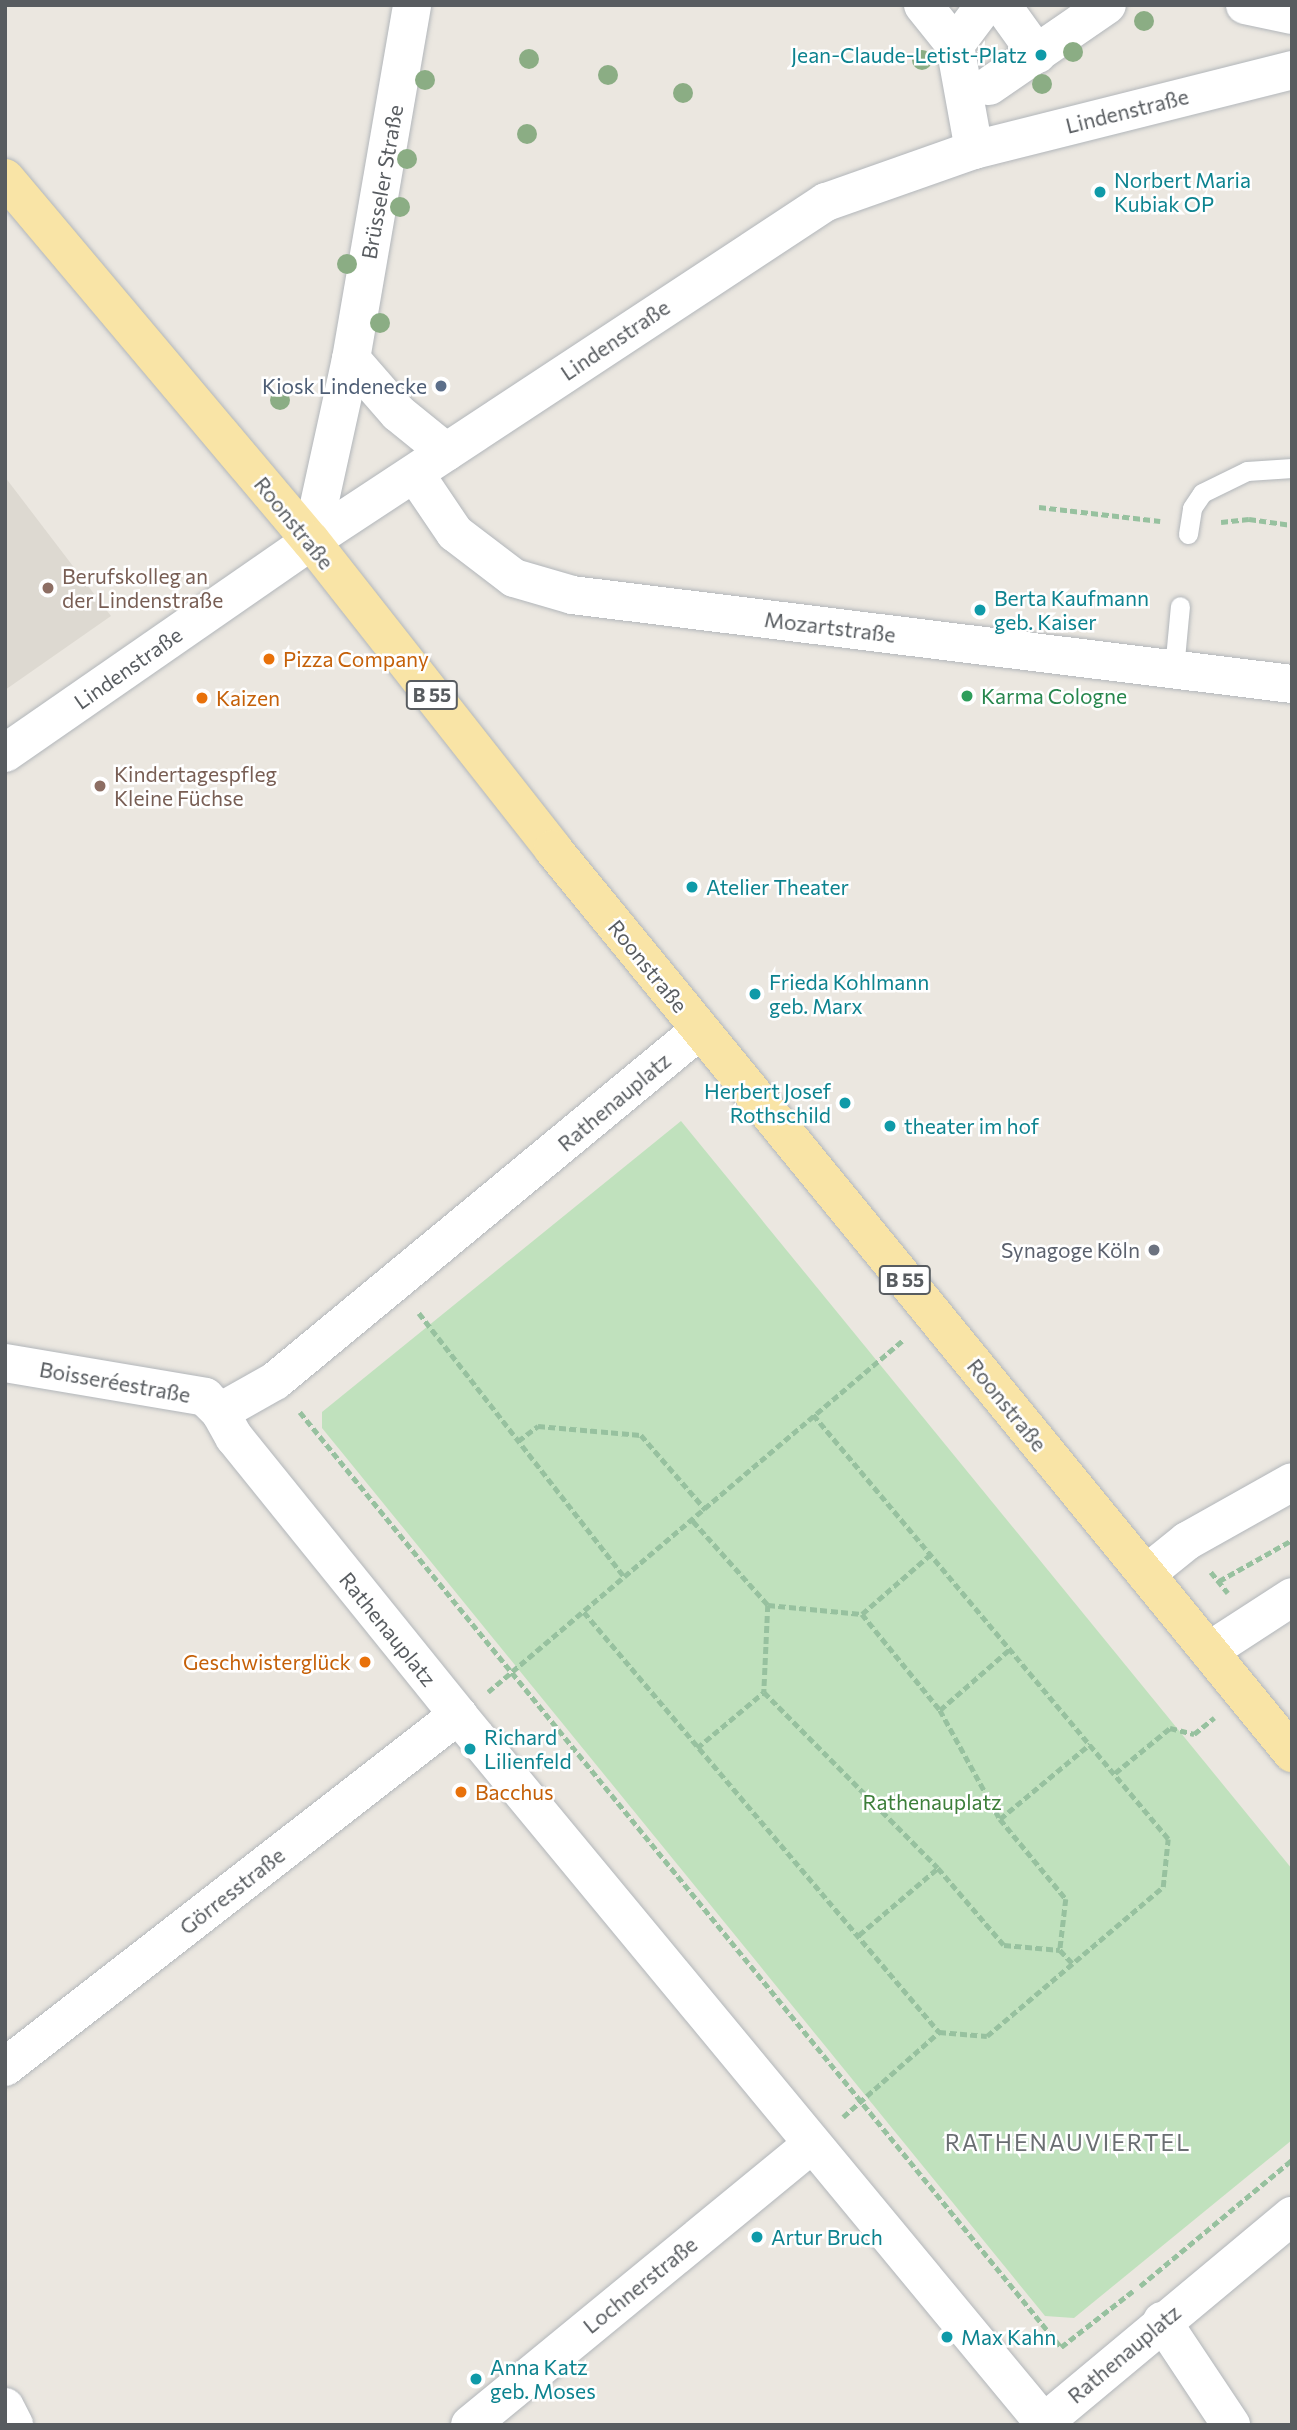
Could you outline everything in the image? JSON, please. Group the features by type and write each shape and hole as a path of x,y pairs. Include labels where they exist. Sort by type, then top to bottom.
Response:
{"main road":[{"name":"Roonstraße","path":"5,178 311,541 700,1030 1292,1753"}],"street":[{"name":"Brüsseler Straße","path":"311,541 351,359 412,5"},
{"path":"923,5 955,45 974,150"},
{"path":"989,86 1107,5"},
{"path":"1245,5 1292,15"},
{"path":"955,45 994,7 1037,54"},
{"name":"Lindenstraße","path":"5,752 311,541 826,202 974,150 1292,70"},
{"path":"351,359 398,413 446,452"},
{"name":"Mozartstraße","path":"415,474 455,533 514,578 572,595 1292,684"},
{"name":"Rathenauplatz","path":"700,1030 397,1285 275,1381 220,1412 233,1437 458,1716 1042,2423 1292,2216"},
{"name":"Boisseréestraße","path":"5,1363 205,1397 220,1412"},
{"path":"1146,1574 1187,1541 1292,1482"},
{"path":"1209,1651 1250,1621 1292,1597"},
{"name":"Görresstraße","path":"5,2067 458,1716"},
{"name":"Lochnerstraße","path":"470,2425 811,2145"},
{"path":"1162,2321 1231,2425"},
{"path":"5,2407 14,2425"}],"lane":[{"path":"1188,534 1192,508 1202,493 1247,471 1292,468"},
{"path":"1174,669 1180,606"}],"path":[{"path":"397,1285 625,1578"},
{"path":"458,1716 693,1521 813,1415 933,1315"},
{"path":"275,1381 510,1675 863,2099 1061,2347 1292,2160"},
{"path":"584,1612 939,2032 987,2036 1163,1887 1168,1839 1011,1648 813,1415"},
{"path":"518,1441 538,1426 641,1435 706,1510"},
{"path":"693,1521 768,1605 862,1614 940,1710 1000,1819 1066,1899 1060,1950"},
{"path":"1219,1581 1292,1540"},
{"path":"1187,1541 1250,1621"},
{"path":"862,1614 932,1554"},
{"path":"768,1605 764,1692 938,1868 1004,1945 1060,1950 1073,1964"},
{"path":"940,1710 1011,1648"},
{"path":"697,1748 764,1692"},
{"path":"1115,1773 1170,1728 1194,1734 1244,1695"},
{"path":"1000,1819 1090,1744"},
{"path":"859,1935 938,1868"},
{"path":"811,2145 939,2032"}],"shaded area":[{"name":"Berufskolleg an der Lindenstraße","path":"5,477 111,616 5,690"}],"green space":[{"name":"Rathenauplatz","path":"681,1121 1292,1869 1292,2140 1074,2318 1045,2316 322,1428 322,1412"}],"place":[{"name":"Jean-Claude-Letist-Platz","path":"1041,55"},
{"name":"Norbert Maria Kubiak OP","path":"1100,192"},
{"name":"Kiosk Lindenecke","path":"441,386"},
{"name":"Berufskolleg an der Lindenstraße","path":"48,588"},
{"name":"Berta Kaufmann geb. Kaiser","path":"980,610"},
{"name":"Pizza Company","path":"269,659"},
{"name":"Karma Cologne","path":"967,696"},
{"name":"Kaizen","path":"202,698"},
{"name":"Kindertagespfleg Kleine Füchse","path":"100,786"},
{"name":"Atelier Theater","path":"692,887"},
{"name":"Frieda Kohlmann geb. Marx","path":"755,994"},
{"name":"Herbert Josef Rothschild","path":"845,1103"},
{"name":"theater im hof","path":"890,1126"},
{"name":"Synagoge Köln","path":"1154,1250"},
{"name":"Geschwisterglück","path":"365,1662"},
{"name":"Richard Lilienfeld","path":"470,1749"},
{"name":"Bacchus","path":"461,1792"},
{"name":"Artur Bruch","path":"757,2237"},
{"name":"Max Kahn","path":"947,2337"},
{"name":"Anna Katz geb. Moses","path":"476,2379"}],"district":[{"name":"RATHENAUVIERTEL","path":"1068,2142"}]}
